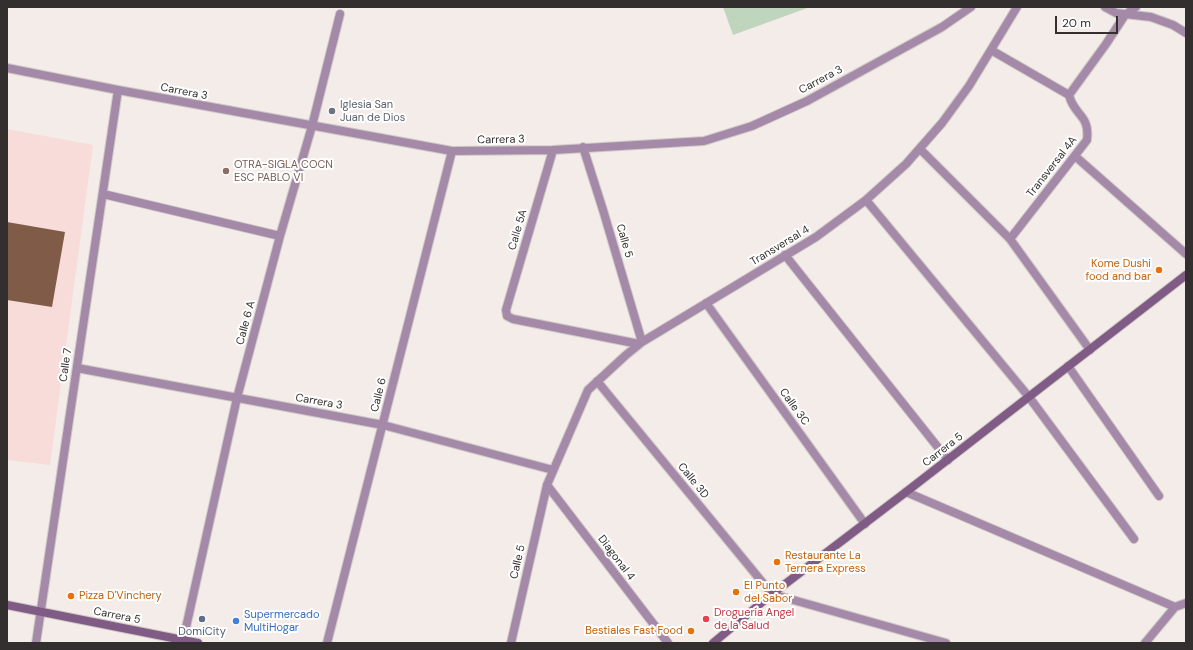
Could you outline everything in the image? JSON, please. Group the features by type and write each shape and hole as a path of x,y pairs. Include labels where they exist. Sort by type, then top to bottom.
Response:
{"street":[{"name":"Carrera 3","path":"7,68 118,90 452,151 552,150 704,141 752,126 807,101 942,27 971,7"},
{"name":"Transversal 4","path":"547,485 588,390 641,343 816,237 866,200 920,149 942,123 969,86 1017,7"},
{"path":"1105,7 1116,13 1125,15 1151,17 1186,33"},
{"path":"991,50 1069,95 1125,15 1136,7"},
{"name":"Calle 6 A","path":"183,640 237,398 280,236 312,126 340,14"},
{"name":"Calle 7","path":"36,643 118,90"},
{"name":"Transversal 4A","path":"1010,240 1087,140 1088,131 1085,121 1071,102 1069,95"},
{"name":"Calle 5","path":"583,147 603,210 641,343"},
{"path":"920,149 1010,240 1090,350"},
{"name":"Calle 5A","path":"552,150 506,310 507,316 641,343"},
{"name":"Calle 6","path":"327,643 452,151"},
{"path":"1075,156 1186,254"},
{"path":"103,194 280,236"},
{"path":"866,200 1029,397 1134,539"},
{"path":"786,255 948,460"},
{"name":"Carrera 5","path":"713,643 772,594 865,524 1186,275"},
{"name":"Calle 3C","path":"706,303 865,524"},
{"path":"1068,366 1159,496"},
{"name":"Carrera 3","path":"77,368 383,425 553,470"},
{"name":"Calle 3D","path":"597,381 772,594"},
{"name":"Calle 5","path":"511,643 547,485"},
{"name":"Diagonal 4","path":"547,485 668,643"},
{"path":"906,492 1175,607"},
{"path":"772,594 946,643"},
{"path":"1145,643 1175,607 1186,603"},
{"name":"Carrera 5","path":"7,604 198,643"}],"shaded area":[{"path":"7,129 93,145 50,465 7,460"}],"green space":[{"path":"723,7 810,7 733,35"}],"building":[{"path":"7,222 65,232 52,307 7,300"}],"place":[{"name":"Iglesia San Juan de Dios","path":"332,111"},
{"name":"OTRA-SIGLA COCN ESC PABLO VI","path":"226,171"},
{"name":"Kome Dushi food and bar","path":"1159,270"},
{"name":"Restaurante La Ternera Express","path":"777,562"},
{"name":"El Punto del Sabor","path":"736,592"},
{"name":"Pizza D'Vinchery","path":"71,596"},
{"name":"DomiCity","path":"202,619"},
{"name":"Droguería Angel de la Salud","path":"706,619"},
{"name":"Supermercado MultiHogar","path":"236,621"},
{"name":"Bestiales Fast Food","path":"691,631"}]}
